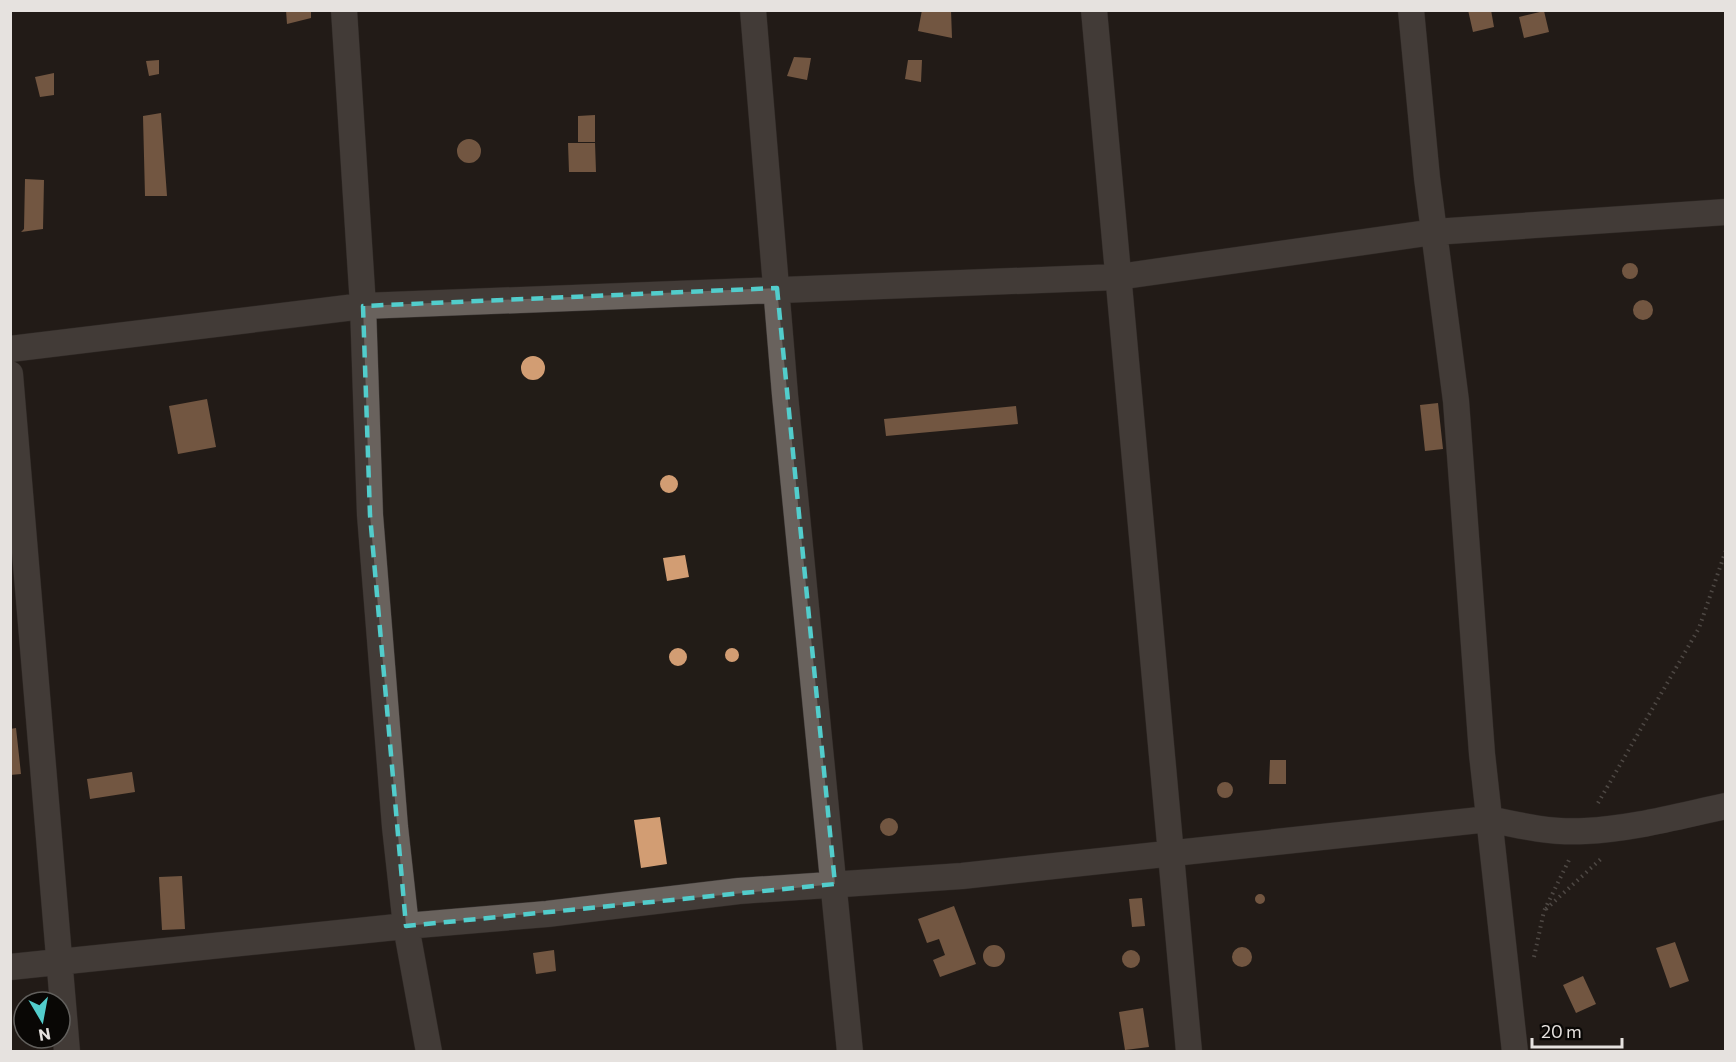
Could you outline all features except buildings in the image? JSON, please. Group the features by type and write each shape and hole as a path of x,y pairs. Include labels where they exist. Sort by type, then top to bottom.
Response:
{"street":[{"path":"344,10 363,306 370,515 395,827 406,926 429,1052"},
{"path":"753,10 785,395 850,1052"},
{"path":"1094,10 1189,1052"},
{"path":"1411,10 1434,232 1456,401 1489,819 1515,1052"},
{"path":"10,350 363,306 777,288 1119,277 1434,232 1725,212"},
{"path":"10,374 67,1052"},
{"path":"10,968 406,926 548,914 739,891 962,876 1489,819 1538,829 1584,831 1638,825 1725,806"}],"path":[{"path":"1534,958 1544,911 1584,831 1699,628 1725,550"},
{"path":"1544,911 1604,856"}],"highlighted area":[{"path":"777,288 835,884 406,926 370,515 363,306"}]}
